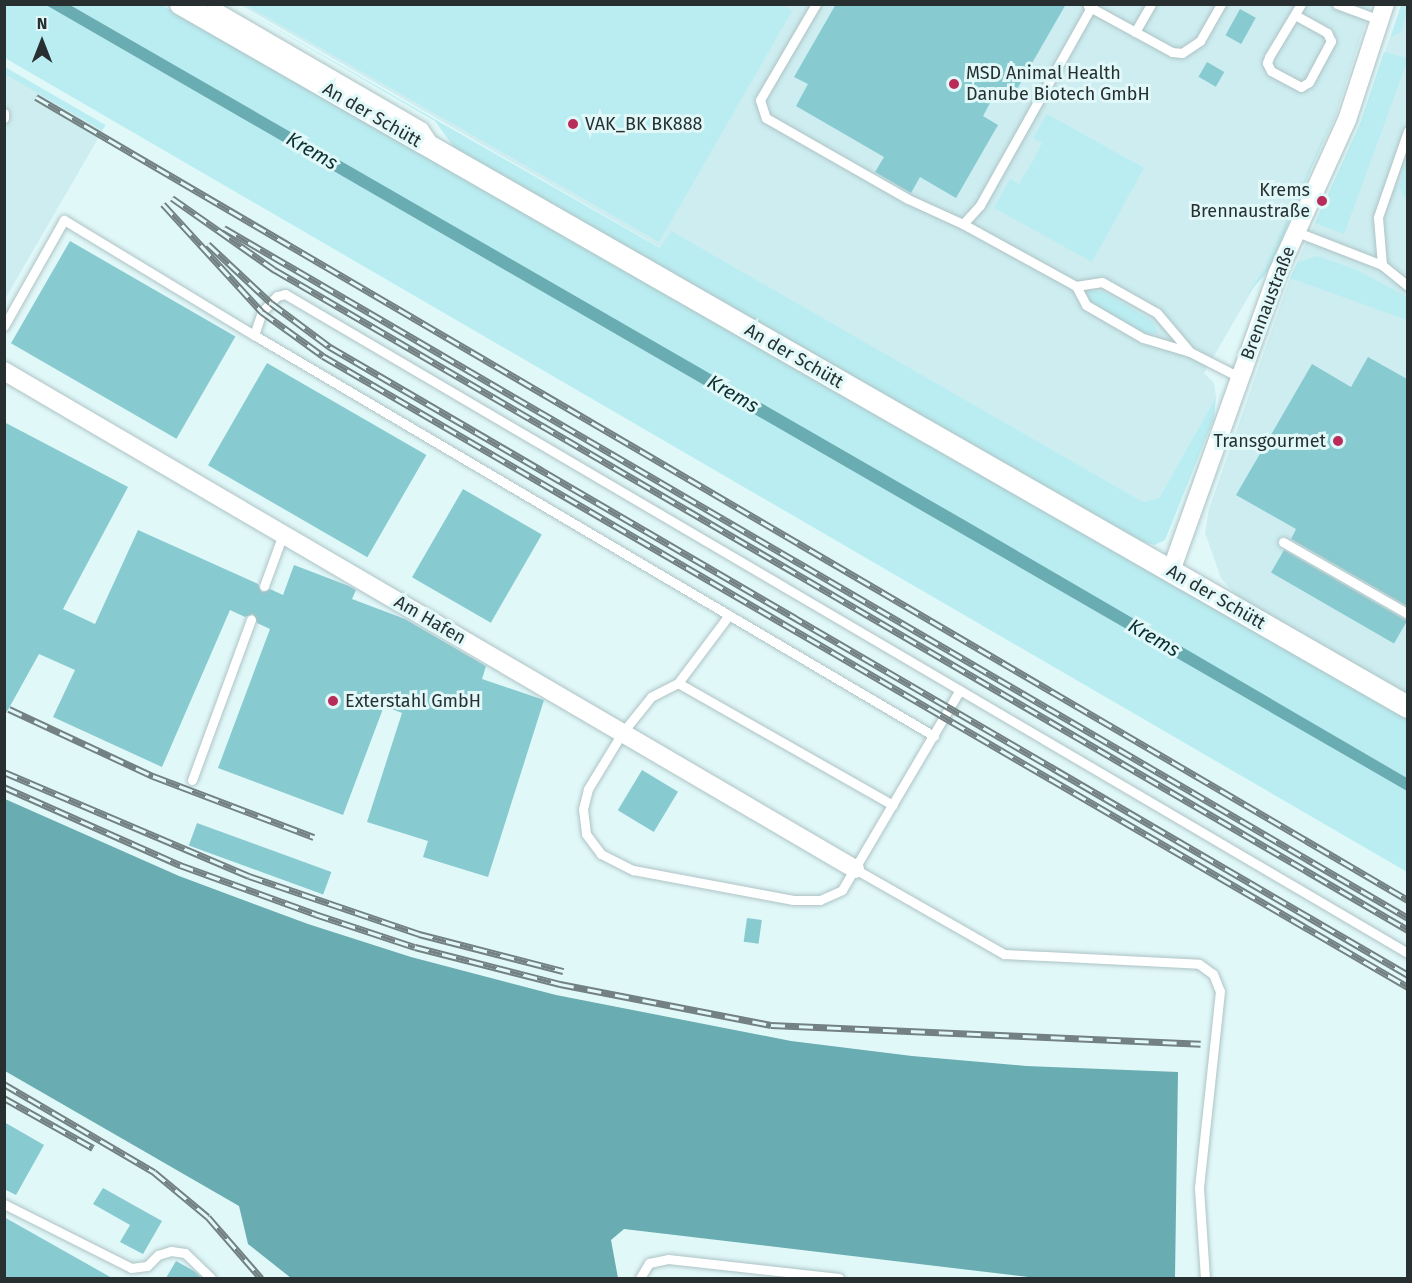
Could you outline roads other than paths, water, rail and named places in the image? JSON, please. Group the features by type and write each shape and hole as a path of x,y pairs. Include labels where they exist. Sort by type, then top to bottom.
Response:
{"street":[{"name":"An der Schütt","path":"181,4 437,153 1407,707"},
{"name":"Brennaustraße","path":"1171,571 1239,377 1297,232 1347,120 1383,12"},
{"name":"Am Hafen","path":"4,370 855,869"}],"lane":[{"path":"211,4 423,127 437,153"},
{"path":"816,4 760,100 766,118 908,199 963,224 1076,286 1086,305 1143,338 1190,352 1239,377"},
{"path":"1135,32 1151,4"},
{"path":"963,224 980,205 1089,6 1172,52 1182,53 1200,41 1221,4"},
{"path":"1295,15 1327,33 1331,41 1309,82 1301,87 1271,71 1267,63 1301,4"},
{"path":"1337,4 1383,12"},
{"path":"4,113 4,118"},
{"path":"1382,265 1379,209 1407,131"},
{"path":"4,326 64,220 254,335 934,736"},
{"path":"1297,232 1382,265 1407,286"},
{"path":"1076,286 1102,282 1138,302 1157,313 1190,352"},
{"path":"254,335 262,312 277,296 285,294 1407,953"},
{"path":"264,586 283,534"},
{"path":"1283,542 1407,614"},
{"path":"729,615 678,683 651,697 622,733 588,789 583,809 586,834 601,854 633,870 793,900 820,900 842,890 960,690"},
{"path":"192,780 251,620"},
{"path":"678,683 893,805"},
{"path":"855,869 1004,954 1199,964 1213,974 1220,991 1199,1188 1205,1278"},
{"path":"4,1204 131,1268 147,1266 158,1255 171,1251 185,1253 211,1278"},
{"path":"640,1278 649,1263 669,1259 839,1278"}],"water":[{"name":"Krems","path":"46,5 70,5 966,521 1407,778 1407,791"},
{"path":"5,799 179,876 308,924 411,957 556,995 791,1041 912,1056 1026,1066 1178,1072 1175,1278 1037,1278 624,1229 611,1240 618,1278 291,1278 248,1244 239,1206 5,1071"}],"railway":[{"path":"36,97 1408,900"},
{"path":"172,198 275,270 1408,930"},
{"path":"163,204 262,312 323,356 1408,987"},
{"path":"224,228 1408,918"},
{"path":"208,244 271,303 330,347 1408,975"},
{"path":"9,709 153,776 314,837"},
{"path":"4,772 249,876 419,934 563,971"},
{"path":"4,787 180,865 315,914 415,947 560,984 771,1025 1201,1044"},
{"path":"4,1084 154,1172 208,1217 261,1278"},
{"path":"4,1098 93,1148"}],"place":[{"name":"MSD Animal Health Danube Biotech GmbH","path":"954,84"},
{"name":"VAK_BK BK888","path":"573,124"},
{"name":"Krems Brennaustraße","path":"1322,201"},
{"name":"Transgourmet","path":"1338,441"},
{"name":"Exterstahl GmbH","path":"333,701"}]}
